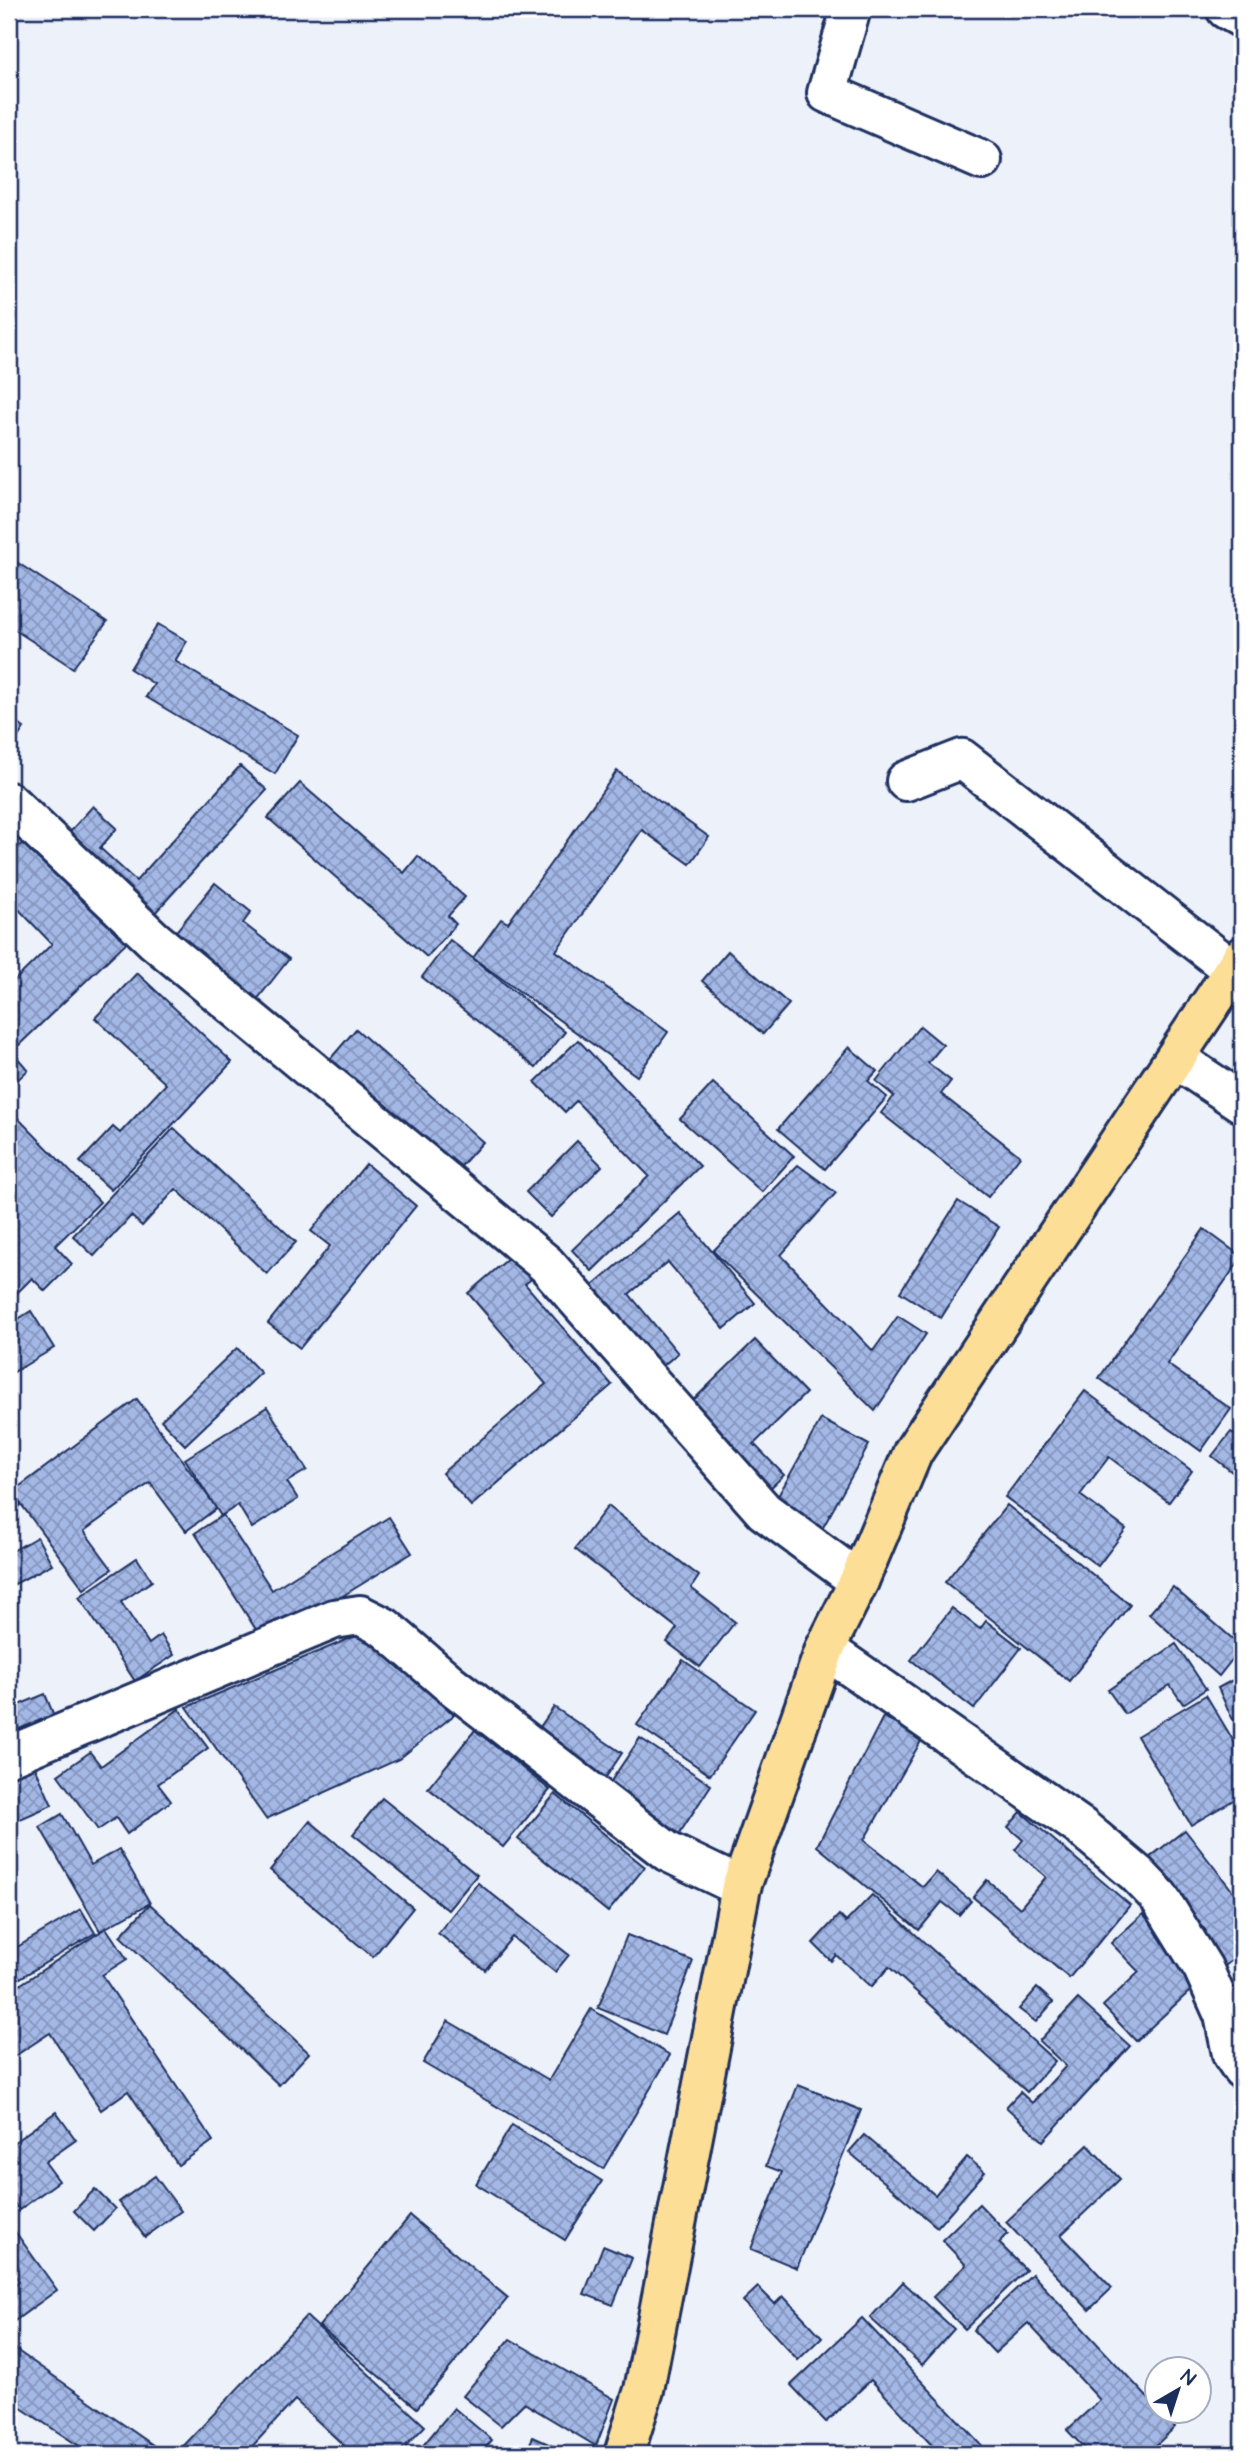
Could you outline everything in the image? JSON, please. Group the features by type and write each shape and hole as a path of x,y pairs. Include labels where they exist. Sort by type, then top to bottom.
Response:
{"main road":[{"path":"624,2454 644,2390 741,1887 825,1649 859,1581 913,1452 1238,963"}],"street":[{"path":"851,9 827,93 982,160"},
{"path":"1226,9 1242,18"},
{"path":"906,781 962,759 1238,963"},
{"path":"9,802 154,940 546,1264 764,1511 859,1581"},
{"path":"1176,1059 1242,1103"},
{"path":"9,1756 334,1619 360,1615 384,1627 449,1683 668,1852 741,1887"},
{"path":"825,1649 1082,1827 1138,1874 1159,1897 1203,1968 1224,2015 1231,2054 1242,2069"}],"building":[{"path":"9,557 107,622 73,668 9,626"},
{"path":"158,624 187,641 175,661 298,735 275,774 146,697 154,684 130,669"},
{"path":"9,717 24,728 9,751"},
{"path":"240,766 267,790 153,915 66,836 93,806 117,828 100,848 136,881"},
{"path":"617,771 709,837 690,864 642,830 556,951 668,1032 637,1076 473,958 501,919 508,923"},
{"path":"300,783 404,873 418,856 465,897 448,916 456,924 427,957 268,818"},
{"path":"34,832 133,936 19,1045 9,1034 9,986 52,944 9,899 9,856"},
{"path":"215,883 251,912 243,923 289,959 252,1006 170,939"},
{"path":"450,940 565,1032 536,1068 422,977"},
{"path":"728,951 789,1004 763,1034 702,981"},
{"path":"137,973 232,1062 111,1190 80,1162 113,1127 120,1133 166,1084 95,1018"},
{"path":"920,1026 943,1045 928,1063 951,1081 941,1094 1020,1156 988,1197 881,1113 894,1096 876,1081"},
{"path":"356,1029 483,1142 451,1177 325,1065"},
{"path":"578,1040 700,1166 592,1271 572,1250 649,1176 576,1101 565,1112 535,1082"},
{"path":"849,1047 877,1071 868,1081 887,1097 825,1169 778,1129"},
{"path":"9,1048 28,1070 9,1088"},
{"path":"713,1083 794,1156 762,1192 680,1119"},
{"path":"9,1109 100,1202 55,1246 72,1264 45,1291 32,1278 9,1301 9,1201 18,1192 9,1182"},
{"path":"174,1128 296,1242 267,1274 176,1189 142,1226 131,1216 94,1256 73,1236"},
{"path":"577,1141 602,1166 551,1217 526,1192"},
{"path":"366,1164 416,1206 300,1348 268,1323 330,1246 311,1231"},
{"path":"798,1165 836,1193 781,1255 873,1351 898,1316 926,1334 875,1411 713,1251"},
{"path":"958,1201 999,1227 941,1318 900,1292"},
{"path":"680,1213 755,1303 724,1329 668,1262 629,1294 678,1353 653,1374 584,1293"},
{"path":"1204,1229 1242,1257 1167,1364 1231,1409 1201,1451 1099,1378"},
{"path":"515,1253 534,1277 525,1284 612,1385 471,1506 442,1473 546,1384 468,1293"},
{"path":"31,1311 54,1348 9,1375 9,1325"},
{"path":"755,1340 806,1393 754,1444 784,1475 764,1494 682,1411"},
{"path":"237,1348 261,1373 185,1445 161,1420"},
{"path":"1085,1391 1192,1471 1169,1502 1109,1457 1080,1495 1126,1529 1098,1566 1005,1497"},
{"path":"137,1399 217,1508 186,1531 150,1483 84,1531 112,1569 84,1589 12,1492"},
{"path":"267,1407 307,1470 287,1482 298,1499 252,1528 238,1505 221,1516 185,1459"},
{"path":"821,1419 869,1445 821,1531 773,1505"},
{"path":"1231,1432 1242,1440 1242,1480 1212,1456"},
{"path":"9,1485 21,1505 9,1513"},
{"path":"1007,1505 1130,1605 1069,1681 945,1582"},
{"path":"608,1506 699,1576 691,1588 735,1622 700,1667 667,1642 677,1628 575,1549"},
{"path":"223,1515 272,1590 389,1517 412,1553 265,1644 195,1533"},
{"path":"37,1537 52,1564 9,1587 9,1553"},
{"path":"137,1558 152,1581 121,1602 149,1644 161,1635 174,1655 135,1681 79,1597"},
{"path":"1173,1587 1242,1647 1219,1676 1149,1614"},
{"path":"952,1608 980,1629 986,1621 1021,1648 974,1709 911,1660"},
{"path":"358,1635 369,1637 454,1715 399,1759 266,1819 187,1707"},
{"path":"1176,1644 1206,1689 1183,1704 1170,1685 1125,1714 1108,1690"},
{"path":"683,1660 755,1710 710,1775 637,1725"},
{"path":"1242,1675 1242,1715 1233,1720 1218,1688"},
{"path":"45,1694 59,1728 9,1749 9,1709"},
{"path":"1206,1695 1242,1755 1242,1795 1191,1825 1137,1736"},
{"path":"554,1707 622,1753 600,1786 531,1740"},
{"path":"179,1709 208,1748 158,1784 171,1801 127,1834 116,1818 98,1830 58,1775 90,1752 101,1766"},
{"path":"883,1717 924,1736 864,1840 923,1887 936,1872 971,1901 959,1915 942,1902 919,1930 817,1846"},
{"path":"475,1730 550,1790 503,1847 428,1788"},
{"path":"640,1738 711,1785 679,1834 607,1787"},
{"path":"34,1765 52,1805 9,1824 9,1776"},
{"path":"555,1794 645,1867 608,1912 518,1839"},
{"path":"382,1798 477,1875 448,1910 353,1834"},
{"path":"1021,1812 1130,1905 1069,1978 973,1897 987,1880 1020,1908 1046,1877 1015,1850 1023,1840 1008,1827"},
{"path":"62,1814 91,1865 119,1849 150,1903 100,1931 40,1827"},
{"path":"310,1821 413,1908 373,1957 270,1870"},
{"path":"1185,1830 1242,1903 1242,1952 1220,1970 1196,1939 1206,1931 1149,1858"},
{"path":"478,1883 569,1955 555,1972 512,1937 485,1970 438,1933"},
{"path":"872,1895 1055,2061 1027,2092 889,1967 871,1987 836,1955 831,1961 813,1943 839,1915 846,1922"},
{"path":"150,1904 309,2053 279,2085 120,1936"},
{"path":"81,1909 95,1933 20,1978 9,1959 9,1952"},
{"path":"1143,1914 1203,1979 1136,2041 1103,2006 1139,1972 1111,1943"},
{"path":"106,1928 127,1959 102,1975 213,2141 178,2165 128,2091 101,2110 50,2033 9,2060 9,1992"},
{"path":"627,1935 693,1961 664,2035 598,2008"},
{"path":"1037,1988 1053,2002 1036,2022 1019,2009"},
{"path":"1078,1999 1130,2046 1043,2141 1006,2107 1020,2092 1032,2103 1066,2066 1039,2041"},
{"path":"591,2009 670,2055 603,2169 423,2063 448,2021 549,2080"},
{"path":"798,2085 861,2110 797,2268 751,2249 782,2172 766,2166"},
{"path":"56,2112 76,2140 45,2162 59,2181 19,2210 9,2195 9,2146"},
{"path":"512,2125 602,2181 565,2240 476,2184"},
{"path":"864,2135 935,2195 967,2157 985,2172 937,2227 849,2152"},
{"path":"1088,2145 1120,2179 1061,2235 1112,2288 1089,2310 1006,2222"},
{"path":"155,2176 181,2211 145,2237 119,2202"},
{"path":"95,2189 115,2209 94,2231 74,2211"},
{"path":"979,2204 1008,2234 999,2243 1026,2270 965,2329 933,2297 966,2265 942,2240"},
{"path":"410,2216 508,2298 417,2408 319,2326"},
{"path":"9,2223 57,2290 9,2325 9,2289 19,2281 9,2268"},
{"path":"603,2246 632,2258 613,2305 584,2294"},
{"path":"1032,2274 1142,2392 1142,2424 1172,2424 1175,2427 1147,2454 1090,2454 1067,2430 1100,2400 1028,2323 995,2353 973,2330"},
{"path":"903,2282 954,2329 922,2365 870,2318"},
{"path":"758,2287 775,2304 783,2296 822,2337 798,2360 743,2301"},
{"path":"306,2316 425,2426 398,2454 353,2454 295,2400 245,2454 176,2454"},
{"path":"862,2318 990,2454 940,2454 871,2380 826,2422 791,2385"},
{"path":"510,2339 614,2399 596,2446 524,2403 501,2426 463,2396"},
{"path":"9,2345 160,2450 157,2454 64,2454 79,2446 9,2400"},
{"path":"454,2408 492,2440 480,2454 416,2454"},
{"path":"533,2437 571,2454 525,2454"}]}
